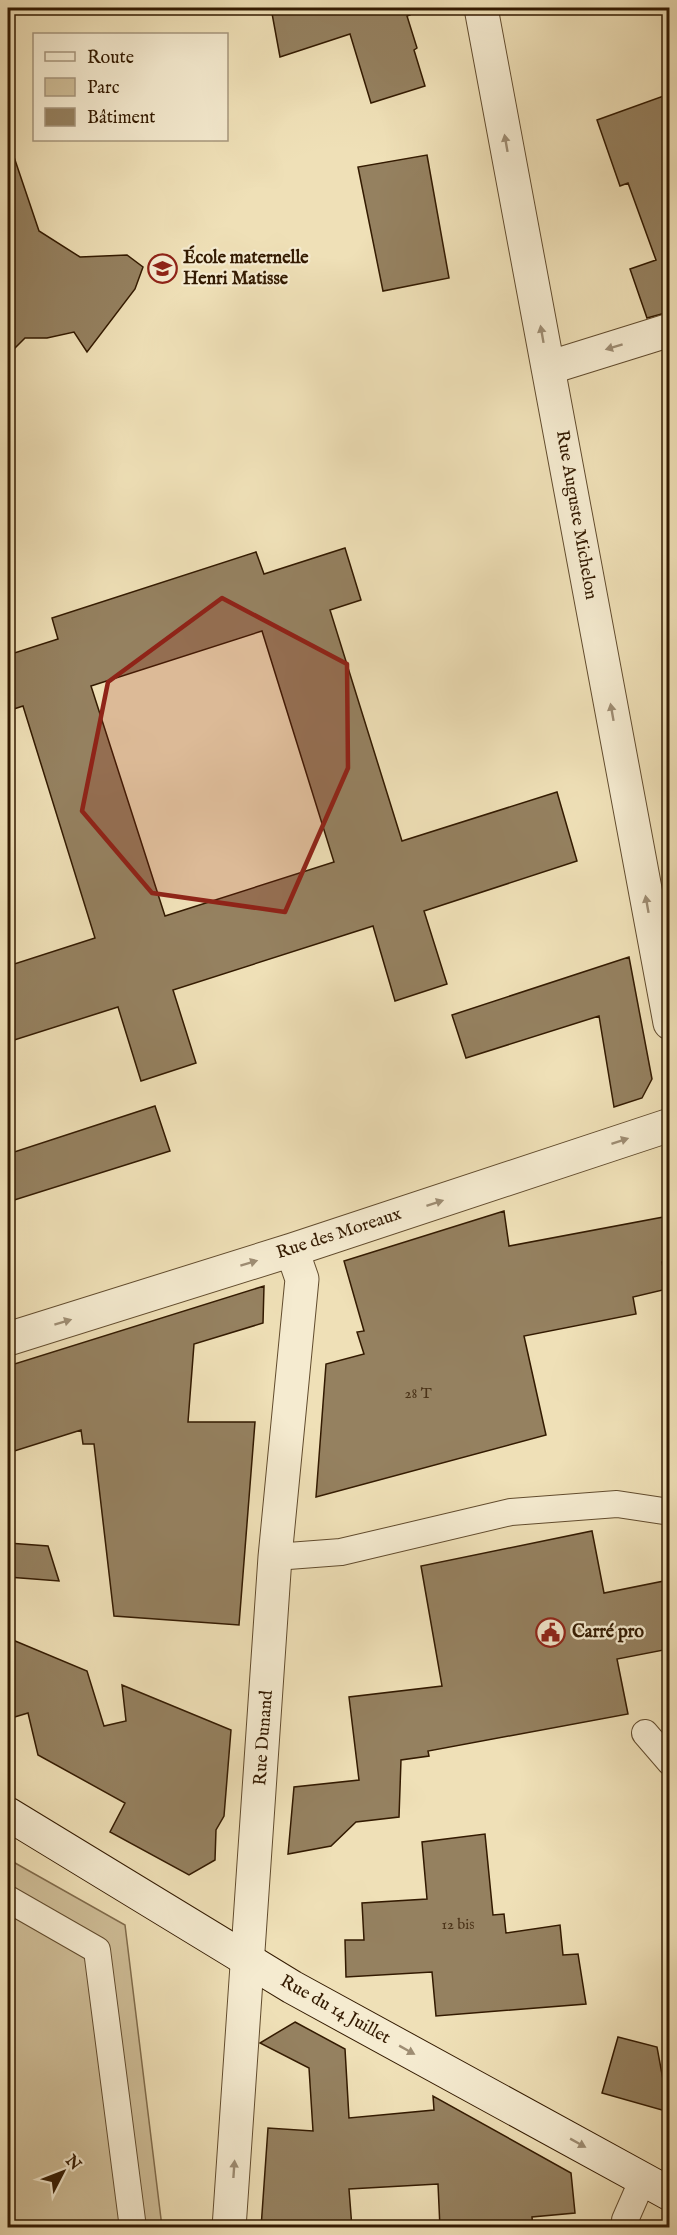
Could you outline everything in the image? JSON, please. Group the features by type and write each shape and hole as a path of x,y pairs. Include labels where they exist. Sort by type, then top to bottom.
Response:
{"street":[{"name":"Rue Auguste Michelon","path":"481,8 669,1023"},
{"path":"548,368 669,330"},
{"name":"Rue des Moreaux","path":"8,1340 292,1250 669,1125"},
{"name":"Rue Dunand","path":"229,2228 244,2026 246,1959 252,1922 275,1557 302,1279 292,1250"},
{"name":"Rue du 14 Juillet","path":"8,1814 246,1959 656,2186"}],"lane":[{"path":"275,1557 341,1552 511,1512 618,1504 669,1512"},
{"path":"645,1733 669,1762"},
{"path":"8,1899 97,1950 133,2228"},
{"path":"626,2228 625,2220 656,2186"}],"highlighted area":[{"path":"222,598 347,664 348,768 285,912 152,893 82,811 108,682"}],"green space":[{"path":"8,1859 125,1925 162,2227 8,2227"}],"building":[{"path":"271,8 409,8 410,15 407,16 425,86 371,103 350,34 280,57"},
{"path":"669,94 669,312 647,318 630,269 656,260 628,183 620,186 597,120"},
{"path":"427,155 449,278 383,291 358,167"},
{"path":"14,157 39,231 80,257 127,255 143,267 135,289 87,352 74,332 47,338 25,338 8,355 8,159"},
{"path":"345,548 361,600 330,610 402,841 557,792 577,861 424,911 447,984 395,1001 373,926 173,990 196,1063 141,1081 118,1007 8,1042 8,966 95,938 23,706 8,711 8,655 58,639 52,618 256,552 264,574","holes":["262,631 334,862 165,916 91,686"]},
{"path":"629,957 652,1079 642,1098 614,1107 599,1016 466,1058 452,1015"},
{"path":"155,1106 170,1151 8,1202 8,1154"},
{"path":"504,1211 509,1246 669,1216 669,1260 662,1262 667,1289 633,1297 636,1314 524,1336 546,1435 316,1497 326,1364 364,1354 357,1332 364,1331 344,1261"},
{"path":"264,1286 263,1323 194,1344 188,1422 255,1422 239,1625 114,1616 94,1444 83,1444 81,1430 8,1453 8,1366"},
{"name":"Carré pro","path":"592,1531 604,1593 669,1580 669,1649 617,1659 628,1714 428,1751 429,1756 401,1760 399,1817 356,1822 331,1846 288,1854 294,1787 359,1780 349,1697 442,1686 421,1566"},
{"path":"8,1543 48,1546 59,1581 8,1577"},
{"path":"8,1638 87,1671 104,1726 126,1721 122,1685 231,1730 224,1816 216,1830 215,1860 189,1875 110,1832 125,1803 38,1755 28,1713 8,1719"},
{"path":"485,1834 493,1915 504,1914 506,1933 560,1925 563,1955 578,1954 586,2004 436,2016 432,1972 346,1977 345,1940 364,1940 362,1903 427,1899 422,1842"},
{"path":"295,2022 345,2049 349,2118 434,2110 433,2096 571,2173 575,2213 532,2217 533,2228 440,2228 438,2184 349,2189 352,2228 261,2228 268,2128 313,2131 309,2068 260,2043"},
{"path":"618,2037 657,2047 669,2112 602,2093"}],"place":[{"name":"École maternelle Henri Matisse","path":"162,268"},
{"name":"Carré pro","path":"551,1632"}]}
